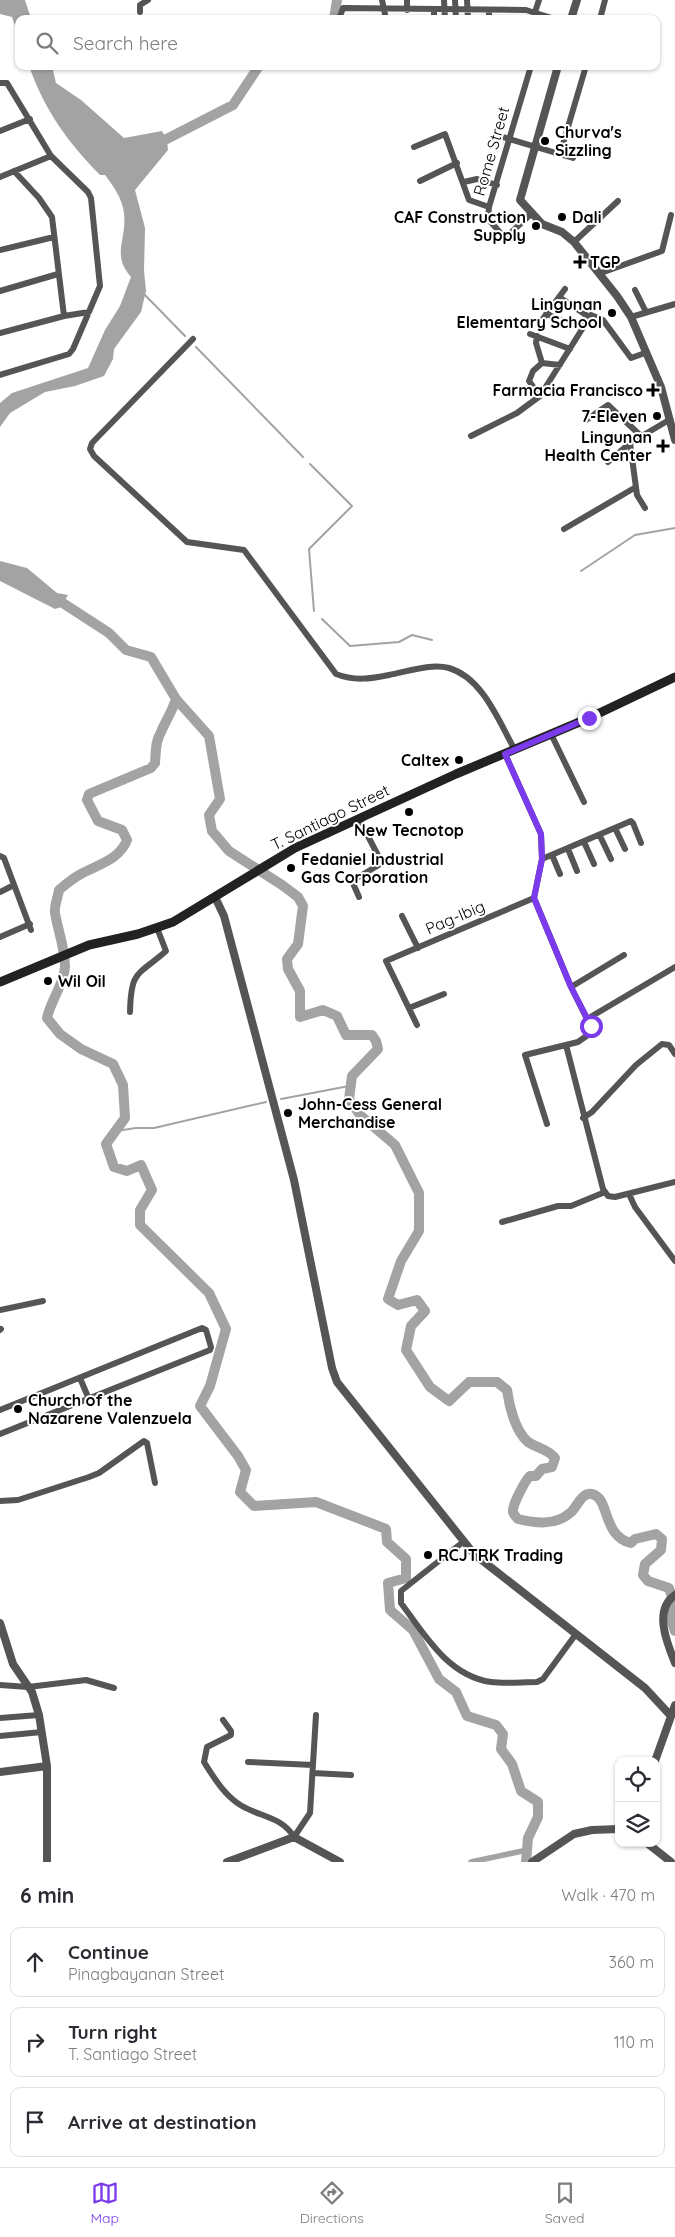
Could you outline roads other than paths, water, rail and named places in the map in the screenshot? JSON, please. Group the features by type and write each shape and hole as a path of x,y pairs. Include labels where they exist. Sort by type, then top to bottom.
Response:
{"main road":[{"name":"T. Santiago Street","path":"0,982 71,952 173,922 295,848 675,677"}],"street":[{"path":"140,12 140,5 148,0"},
{"path":"382,0 385,15"},
{"path":"407,0 411,15"},
{"path":"444,0 445,15"},
{"path":"456,0 456,15"},
{"path":"467,0 468,15"},
{"path":"535,12 539,0"},
{"path":"572,15 577,0"},
{"path":"601,15 605,0"},
{"path":"340,15 343,8 383,10 509,10 535,12 543,15"},
{"path":"423,10 423,15"},
{"path":"434,10 434,15"},
{"path":"489,10 489,15"},
{"path":"509,10 510,15"},
{"name":"Rome Street","path":"530,70 489,207 490,222 503,238 531,214"},
{"path":"555,70 536,148 520,197 522,204 542,224 562,232 574,242 601,273 631,317 661,387 675,436"},
{"path":"560,154 585,70"},
{"path":"0,375 69,354 74,349 100,286 91,198 88,192 51,156 30,119 2,82"},
{"path":"0,131 30,119"},
{"path":"414,147 444,134 458,163 470,201 489,207"},
{"path":"496,135 573,158"},
{"path":"0,177 51,156"},
{"path":"420,181 458,163"},
{"path":"14,171 50,211 64,316"},
{"path":"464,182 477,179 497,185"},
{"path":"574,242 618,201"},
{"path":"601,273 662,251 671,215"},
{"path":"0,250 54,237"},
{"path":"0,291 58,274"},
{"path":"539,324 565,289"},
{"path":"635,290 646,312"},
{"path":"559,297 589,317"},
{"path":"631,317 675,304"},
{"path":"0,333 64,316 89,312"},
{"path":"546,314 559,320"},
{"path":"471,436 517,413 540,396 589,317 594,315 604,320 631,358 645,353"},
{"path":"530,334 570,348"},
{"path":"537,336 536,343 542,363"},
{"path":"193,339 92,442 90,449 94,456 187,542 244,550 336,674 354,679 369,679 425,668 449,668 474,682 514,750"},
{"path":"540,396 529,381 533,371 542,363 560,365"},
{"path":"586,420 608,405 641,436"},
{"path":"608,462 630,443 669,420"},
{"path":"630,443 637,495 645,508"},
{"path":"564,529 636,487"},
{"path":"551,734 584,802"},
{"path":"505,754 538,822 543,841 542,859 534,898 592,1032 578,1042 525,1055 547,1124"},
{"path":"359,818 382,863 352,881 359,898"},
{"path":"542,859 568,850 632,822 641,842"},
{"path":"615,828 625,850"},
{"path":"600,836 611,858"},
{"path":"584,842 594,864"},
{"path":"568,850 577,871"},
{"path":"552,855 560,874"},
{"path":"0,856 4,858 30,927 0,937"},
{"path":"0,892 14,885"},
{"path":"215,897 224,916 294,1180 334,1375 346,1396 463,1542 485,1564 652,1694 673,1718"},
{"name":"Pag-Ibig","path":"409,1008 386,962 534,898"},
{"path":"402,916 418,948"},
{"path":"130,1012 130,991 137,972 166,951 157,928"},
{"path":"571,987 624,955"},
{"path":"588,1019 675,967"},
{"path":"417,1025 409,1008 444,994"},
{"path":"583,1118 592,1112 636,1065 662,1044 669,1045 675,1054"},
{"path":"566,1045 583,1118 605,1192 612,1198 675,1182"},
{"path":"502,1222 558,1206 571,1206 605,1192"},
{"path":"629,1194 635,1207 675,1261"},
{"path":"0,1310 43,1301"},
{"path":"0,1410 202,1328 206,1330 211,1347 210,1350 88,1397 0,1434"},
{"path":"80,1378 88,1397"},
{"path":"0,1501 18,1500 94,1475 144,1441 147,1443 155,1483"},
{"path":"463,1542 401,1592 401,1602 439,1653 462,1671 482,1680 537,1682 543,1679 576,1634"},
{"path":"672,1597 663,1616 675,1664"},
{"path":"1,1628 13,1664 35,1698 39,1715 47,1766 47,1862"},
{"path":"0,1685 28,1687 86,1680 114,1688"},
{"path":"657,1757 673,1718 675,1705"},
{"path":"0,1718 39,1715"},
{"path":"227,1862 294,1837 310,1813 316,1715"},
{"path":"223,1720 231,1731 231,1735 207,1747 204,1762 218,1784 240,1805 283,1823 294,1837 340,1862"},
{"path":"0,1736 42,1732"},
{"path":"248,1762 313,1766"},
{"path":"0,1772 47,1766"},
{"path":"312,1774 351,1775"},
{"path":"532,1862 574,1834 592,1830 615,1829"},
{"path":"652,1847 671,1862"}],"waterway":[{"path":"335,15 337,0"},
{"path":"155,145 233,105 256,70"},
{"path":"145,295 185,336"},
{"path":"196,347 303,457"},
{"path":"310,464 352,506 309,549 314,611"},
{"path":"581,571 635,535 675,528"},
{"path":"52,596 109,633 126,650 151,657 176,699 209,736 220,799 209,815 212,831 229,851 282,885 298,897 303,906 298,944 287,959 288,969 300,991 300,1017 323,1010 337,1016 346,1035 372,1035 376,1041 378,1049 352,1076 349,1099 360,1115 395,1145 419,1193 419,1231 401,1261 388,1299 398,1305 417,1300 425,1311 411,1326 406,1350 430,1387 449,1401 469,1382 497,1382 507,1390 513,1418 523,1437 555,1458 552,1467 542,1469 536,1476 530,1476 525,1482 513,1509 518,1519 531,1522 558,1520 573,1511 585,1495 592,1494 602,1502 615,1533 622,1539 631,1543 635,1539 656,1534 662,1539 661,1550 645,1564 643,1575 648,1581 669,1588 673,1603 670,1617 675,1631"},
{"path":"322,619 350,646 399,642 412,635 432,640"},
{"path":"176,699 158,740 155,763 151,768 89,794 87,800 98,821 122,830 127,840 114,857 78,876 59,890 55,913 63,946 65,967 47,1018 60,1034 81,1049 113,1064 123,1085 125,1118 106,1144 114,1167 127,1171 141,1165 152,1190 140,1210 140,1225 209,1293 226,1329 210,1386 200,1406 238,1456 246,1470 240,1492 254,1506 316,1502 386,1529 387,1542 406,1559 406,1578 388,1583 390,1610 413,1630 439,1679 456,1692 467,1716 496,1725 503,1734 501,1749 512,1764 521,1791 538,1802 538,1817 528,1838 526,1862"},
{"path":"281,1099 349,1086"},
{"path":"116,1131 154,1128 266,1102"},
{"path":"471,1862 527,1850"}],"place":[{"name":"Churva's Sizzling","path":"545,141"},
{"name":"Dali","path":"562,217"},
{"name":"CAF Construction Supply","path":"536,226"},
{"name":"TGP","path":"580,262"},
{"name":"Lingunan Elementary School","path":"612,313"},
{"name":"Farmacia Francisco","path":"653,390"},
{"name":"7-Eleven","path":"657,416"},
{"name":"Lingunan Health Center","path":"663,446"},
{"name":"Caltex","path":"459,760"},
{"name":"New Tecnotop","path":"409,812"},
{"name":"Fedaniel Industrial Gas Corporation","path":"291,868"},
{"name":"Wil Oil","path":"48,981"},
{"name":"John-Cess General Merchandise","path":"288,1113"},
{"name":"Church of the Nazarene Valenzuela","path":"18,1409"},
{"name":"RCJTRK Trading","path":"428,1555"}]}
